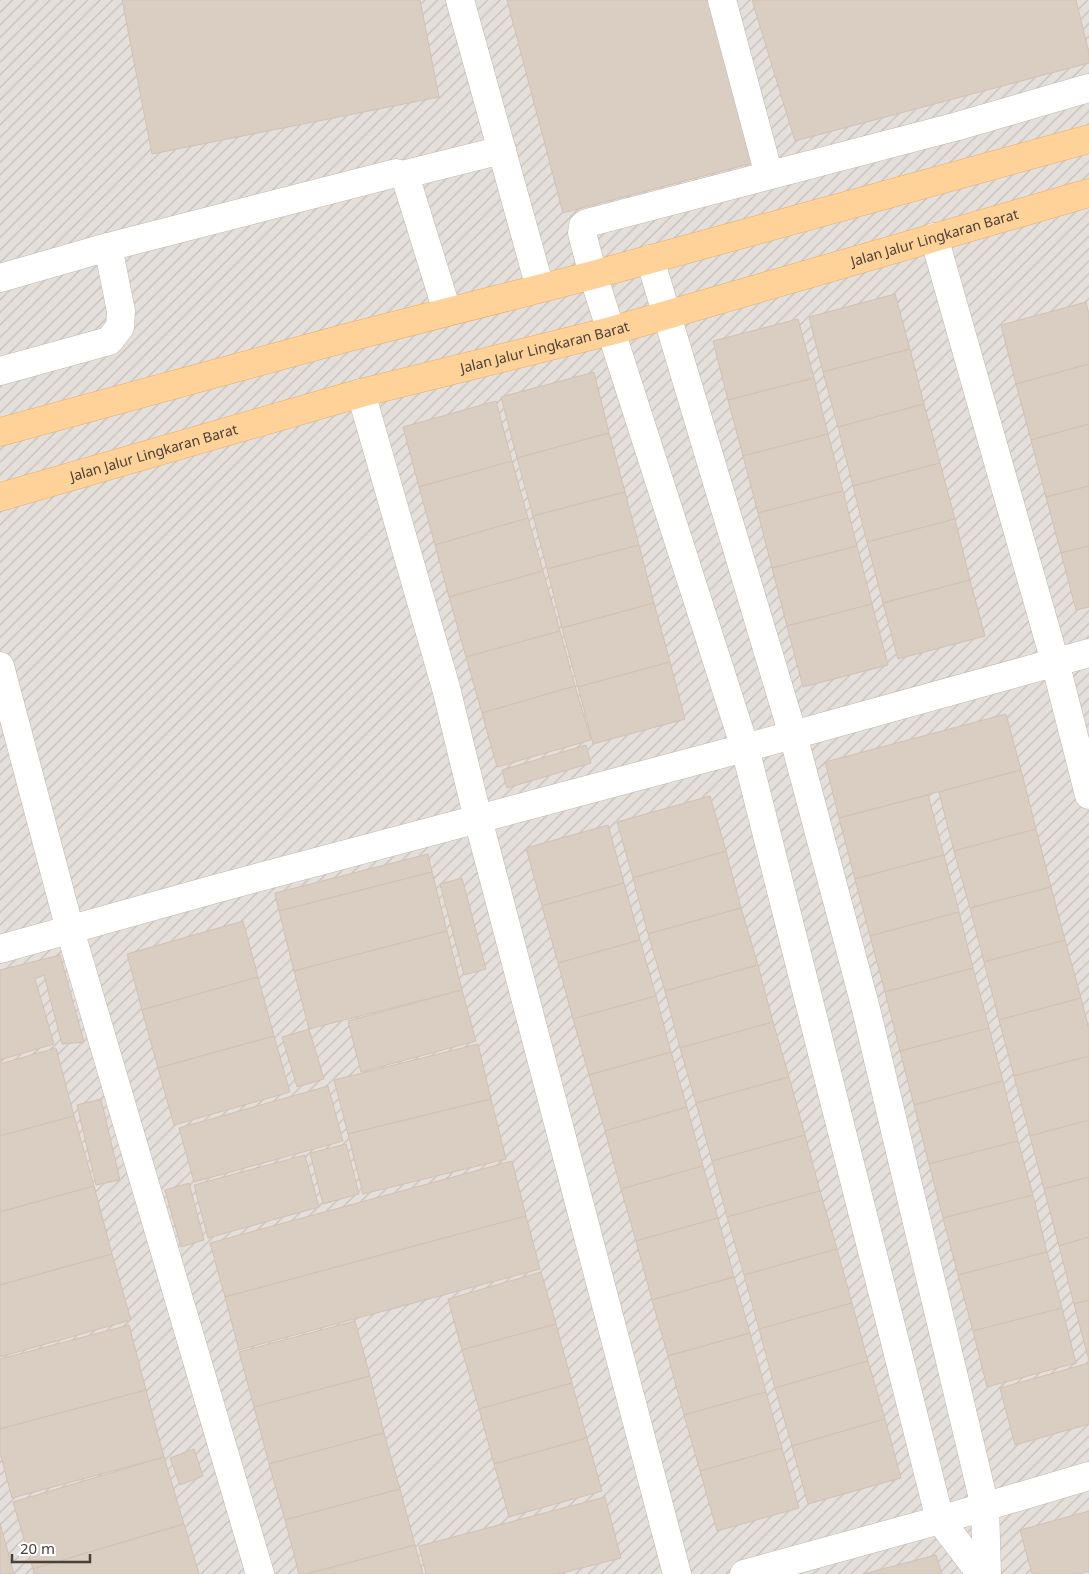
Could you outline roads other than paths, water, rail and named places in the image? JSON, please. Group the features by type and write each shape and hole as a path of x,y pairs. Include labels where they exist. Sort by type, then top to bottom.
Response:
{"main road":[{"path":"0,432 447,312 593,275 1089,139"},
{"name":"Jalan Jalur Lingkaran Barat","path":"0,496 361,393 610,331 1089,193"}],"street":[{"path":"460,0 540,288"},
{"path":"722,0 769,175"},
{"path":"981,1574 940,1520 745,748 610,331 582,232 583,226 587,223 958,126 1089,88"},
{"path":"0,278 108,247 396,173 402,175 502,150"},
{"path":"402,175 407,182 447,312"},
{"path":"934,237 1056,662 1089,795"},
{"path":"0,371 109,341 120,327 121,311 108,247"},
{"path":"650,259 793,735 866,1009 986,1507 987,1574"},
{"path":"361,393 446,688 478,819 677,1574"},
{"path":"0,949 1089,653"},
{"path":"0,666 70,930 260,1574"},
{"path":"744,1574 986,1507 1089,1476"}]}
